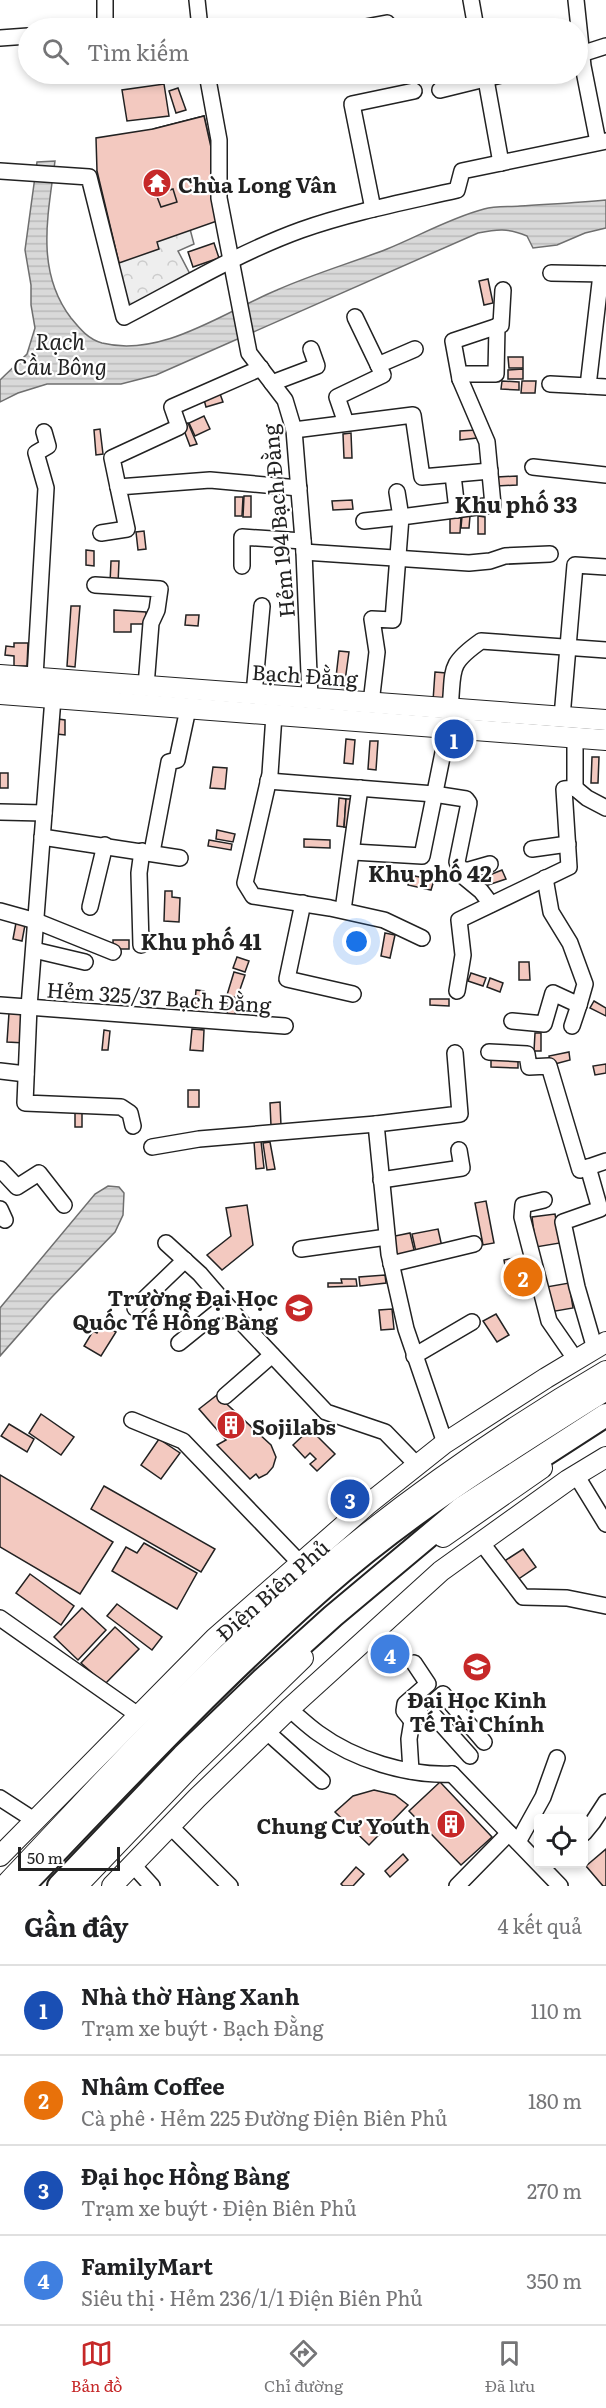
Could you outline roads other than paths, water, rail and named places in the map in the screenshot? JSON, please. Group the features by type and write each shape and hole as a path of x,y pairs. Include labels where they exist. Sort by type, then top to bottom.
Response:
{"highway":[{"name":"Điện Biên Phủ","path":"23,1886 217,1685 325,1586 391,1533 474,1473 606,1389"},
{"path":"59,1886 183,1756 333,1616 462,1508 606,1415"}],"main road":[{"name":"Bạch Đằng","path":"0,675 34,687 53,698 188,709 274,715 310,708 371,703 606,720"},
{"name":"Bạch Đằng","path":"0,694 34,687 146,686 254,694 310,708 447,728 606,740"},
{"name":"Điện Biên Phủ","path":"0,1855 215,1638 367,1505 445,1443 601,1346"},
{"name":"Điện Biên Phủ","path":"4,1886 187,1694 298,1590 434,1483 561,1397 606,1371"},
{"path":"77,1886 192,1766 359,1604 458,1525 552,1461 606,1428"},
{"path":"112,1886 266,1731 441,1571 576,1475 606,1457"}],"street":[{"path":"105,0 105,18"},
{"path":"197,0 199,18"},
{"path":"471,0 474,18"},
{"path":"576,0 577,18"},
{"path":"0,38 18,37"},
{"path":"588,51 606,46"},
{"path":"209,84 219,140 219,198 230,261"},
{"path":"440,90 459,84"},
{"path":"486,84 501,163"},
{"path":"0,171 89,177 124,317 230,261 301,230 373,209 457,190 462,171 602,142 587,84"},
{"path":"373,209 352,104 414,91"},
{"name":"Hẻm 194 Bạch Đằng","path":"230,261 249,352 285,399 294,430 304,547 310,708"},
{"path":"551,273 603,274 599,350 588,386"},
{"path":"364,522 493,506 487,442 460,379 453,341 501,325 503,290"},
{"path":"346,423 337,397 383,375 355,317"},
{"path":"460,379 466,374 496,374 497,326"},
{"path":"272,383 317,366 311,349"},
{"path":"378,365 415,349"},
{"path":"101,533 127,529 112,458 179,427 172,406 261,368"},
{"path":"550,384 606,387"},
{"path":"294,430 413,415 422,477 490,471"},
{"path":"34,687 46,488 36,453 48,447 44,432"},
{"path":"534,467 606,475"},
{"path":"453,475 457,510"},
{"path":"118,487 210,480 299,488"},
{"path":"371,703 377,652 372,619 393,620 401,517 397,492"},
{"path":"242,566 242,537 398,559 469,563 490,561 505,556 550,554"},
{"path":"562,717 575,565 606,567"},
{"path":"95,585 160,589 157,610 151,623 146,686"},
{"path":"254,694 262,606"},
{"path":"450,708 454,666 461,655 481,641 606,650"},
{"path":"53,698 29,1007 25,1103 119,1107 130,1113 133,1126"},
{"path":"141,945 139,873 147,851 169,762 177,760 188,709"},
{"path":"274,715 268,781 245,883 253,896 343,910 384,920 423,938"},
{"path":"353,852 422,856 447,728"},
{"path":"574,788 575,737"},
{"path":"268,781 434,794 466,799 469,803 457,862 459,870 491,904"},
{"path":"343,910 353,852 360,788"},
{"path":"457,991 463,955 459,920 569,867 564,789 574,788 606,808"},
{"path":"0,812 44,813"},
{"path":"42,837 147,851 180,858"},
{"path":"532,849 568,844"},
{"path":"90,907 105,845"},
{"path":"459,870 469,870 490,864"},
{"path":"545,878 551,912 570,942 585,984 572,1026"},
{"path":"303,903 287,979 353,994"},
{"path":"0,911 36,921 113,952"},
{"path":"34,950 85,962"},
{"path":"512,1021 544,1024 553,993 579,1005"},
{"name":"Hẻm 325/37 Bạch Đằng","path":"0,1005 285,1026"},
{"path":"489,1052 527,1054 529,1067 549,1066 580,1170 606,1161"},
{"path":"152,1147 199,1138 376,1124 460,1114 455,1053"},
{"path":"0,1071 26,1074"},
{"path":"376,1124 387,1237 405,1329 445,1443"},
{"path":"381,1180 462,1168 459,1150"},
{"path":"588,1167 600,1209 563,1222 577,1287 601,1346"},
{"path":"0,1169 17,1187 39,1173 64,1204"},
{"path":"544,1200 524,1205 522,1217 549,1321 576,1360"},
{"path":"302,1249 387,1237"},
{"path":"166,1243 185,1260 326,1412 385,1432 417,1465"},
{"path":"391,1264 474,1245"},
{"path":"135,1308 185,1260"},
{"path":"179,1343 226,1305"},
{"path":"414,1356 472,1322"},
{"path":"225,1396 272,1355"},
{"path":"132,1420 183,1441 300,1563"},
{"path":"576,1475 606,1524"},
{"path":"482,1542 523,1597 567,1598 606,1606"},
{"path":"0,1618 138,1715"},
{"path":"412,1721 404,1711 405,1704 428,1684 414,1663"},
{"path":"289,1709 318,1734 353,1753 411,1771 429,1775 452,1774 485,1741 444,1694 412,1721 409,1739 411,1771"},
{"path":"427,1707 470,1756"},
{"path":"266,1731 322,1781"},
{"path":"457,1886 514,1838 543,1797 557,1758"},
{"path":"452,1774 514,1838 534,1855"},
{"path":"0,1798 34,1820"},
{"path":"588,1828 606,1802"},
{"path":"170,1826 230,1886"},
{"path":"133,1865 152,1886"},
{"path":"550,1868 560,1886"}],"water":[{"name":"Rạch Cầu Bông","path":"55,161 47,222 48,262 52,281 71,318 85,333 102,343 125,346 170,339 291,284 387,249 447,222 484,209 606,200 606,228 585,233 557,245 533,248 527,236 508,230 478,233 156,375 121,384 47,384 18,393 0,402 0,380 27,354 35,328 25,250 37,162"},
{"path":"108,1186 119,1187 124,1193 123,1215 115,1232 51,1298 0,1356 0,1308 95,1194"}],"place":[{"name":"Chùa Long Vân","path":"157,183"},
{"name":"Nhà thờ Hàng Xanh","path":"454,739"},
{"name":"Nhâm Coffee","path":"523,1277"},
{"name":"Trường Đại Học Quốc Tế Hồng Bàng","path":"299,1308"},
{"name":"Sojilabs","path":"231,1425"},
{"name":"Đại học Hồng Bàng","path":"350,1499"},
{"name":"FamilyMart","path":"390,1654"},
{"name":"Đại Học Kinh Tế Tài Chính","path":"477,1667"},
{"name":"Chung Cư Youth","path":"451,1824"}],"district":[{"name":"Khu phố 33","path":"516,503"},
{"name":"Khu phố 42","path":"430,872"},
{"name":"Khu phố 41","path":"201,940"}]}
